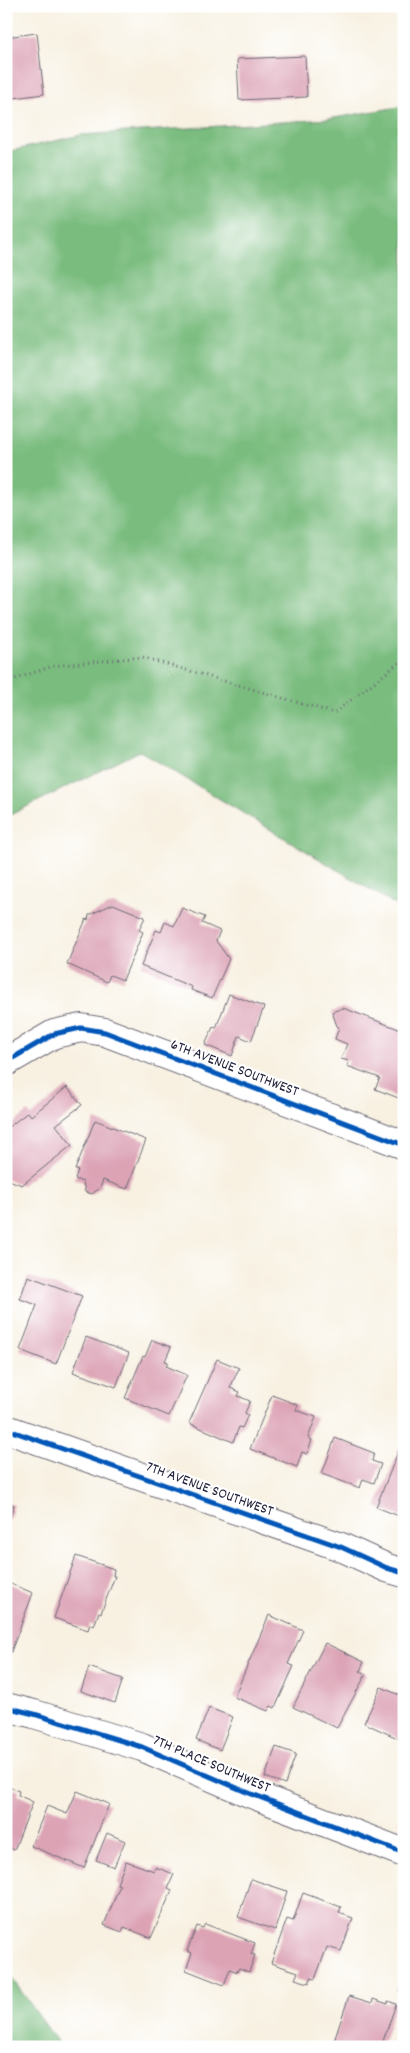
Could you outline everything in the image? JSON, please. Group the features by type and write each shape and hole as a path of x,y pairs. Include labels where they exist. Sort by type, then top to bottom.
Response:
{"street":[{"name":"6TH AVENUE SOUTHWEST","path":"6,1062 54,1034 81,1028 104,1032 404,1145"},
{"name":"7TH AVENUE SOUTHWEST","path":"6,1429 341,1547 404,1573"},
{"name":"7TH PLACE SOUTHWEST","path":"6,1707 142,1747 244,1791 404,1853"}],"path":[{"path":"6,682 53,666 142,657 334,713 404,660"}],"green space":[{"path":"404,106 404,910 140,751 6,817 6,152 81,135 328,119"},
{"path":"6,1970 61,2047 6,2047"}],"building":[{"path":"37,33 44,94 6,99 6,37"},
{"path":"305,56 307,97 239,100 237,59"},
{"path":"113,904 145,917 139,930 143,932 123,980 110,975 107,982 67,964 89,915"},
{"path":"182,908 205,917 202,923 220,931 216,941 229,959 212,998 191,990 192,987 141,966 156,930 161,932 165,922 174,926"},
{"path":"229,994 264,1007 251,1041 239,1036 232,1056 205,1045 213,1027 216,1028"},
{"path":"343,1008 404,1031 404,1100 375,1089 380,1078 347,1066 349,1061 341,1059 347,1044 335,1039 339,1027 332,1012"},
{"path":"67,1087 82,1105 56,1125 72,1145 22,1185 6,1179 6,1129 28,1112 31,1116"},
{"path":"95,1120 146,1140 127,1189 103,1180 100,1188 92,1194 85,1192 83,1182 75,1179 78,1170 75,1170"},
{"path":"28,1276 82,1296 56,1364 20,1350 37,1305 20,1299"},
{"path":"86,1337 129,1353 116,1387 73,1372"},
{"path":"152,1340 171,1347 165,1361 168,1362 166,1366 187,1375 169,1416 125,1398"},
{"path":"217,1359 239,1368 230,1388 240,1392 238,1396 250,1401 245,1413 248,1415 242,1428 239,1427 233,1442 189,1423"},
{"path":"272,1395 298,1405 296,1410 316,1417 308,1438 312,1440 307,1454 302,1452 297,1467 250,1449"},
{"path":"404,1437 404,1518 376,1507"},
{"path":"335,1438 374,1453 372,1461 381,1464 374,1483 363,1479 360,1488 322,1474"},
{"path":"6,1503 14,1505 7,1526 6,1526"},
{"path":"76,1556 114,1569 113,1576 115,1576 101,1613 99,1612 94,1626 90,1624 88,1630 54,1618"},
{"path":"6,1582 33,1593 9,1657 6,1656"},
{"path":"269,1615 303,1630 288,1664 294,1666 275,1708 271,1706 268,1711 234,1697"},
{"path":"325,1643 364,1662 360,1671 366,1674 337,1728 293,1707"},
{"path":"89,1667 123,1679 115,1703 81,1691"},
{"path":"381,1687 404,1697 404,1741 364,1723"},
{"path":"209,1708 233,1717 220,1750 196,1740"},
{"path":"276,1747 296,1754 285,1784 265,1777"},
{"path":"9,1787 19,1791 18,1795 33,1802 14,1850 6,1846 6,1791 8,1792"},
{"path":"77,1791 109,1804 84,1868 31,1846 47,1806 67,1814"},
{"path":"107,1833 125,1841 114,1867 96,1860"},
{"path":"126,1861 154,1871 155,1867 174,1874 168,1888 172,1890 151,1938 124,1927 122,1932 104,1925 120,1885 117,1884"},
{"path":"251,1879 287,1891 275,1930 238,1917"},
{"path":"303,1893 341,1907 339,1913 353,1918 341,1951 327,1947 315,1979 311,1978 309,1983 295,1979 298,1972 271,1963 287,1919 293,1921"},
{"path":"205,1924 255,1943 251,1954 255,1955 249,1972 239,1968 237,1972 230,1969 224,1985 186,1970 192,1953 187,1951 197,1926 203,1928"},
{"path":"404,1980 404,1992 400,1991"},
{"path":"349,1996 372,2003 373,1999 388,2004 388,2001 396,2004 381,2047 332,2047"}],"cycle path":[{"path":"6,1062 54,1034 81,1028 105,1032 404,1145"},
{"path":"6,1429 341,1547 387,1568 404,1573"},
{"path":"6,1707 142,1747 244,1791 404,1853"}]}
